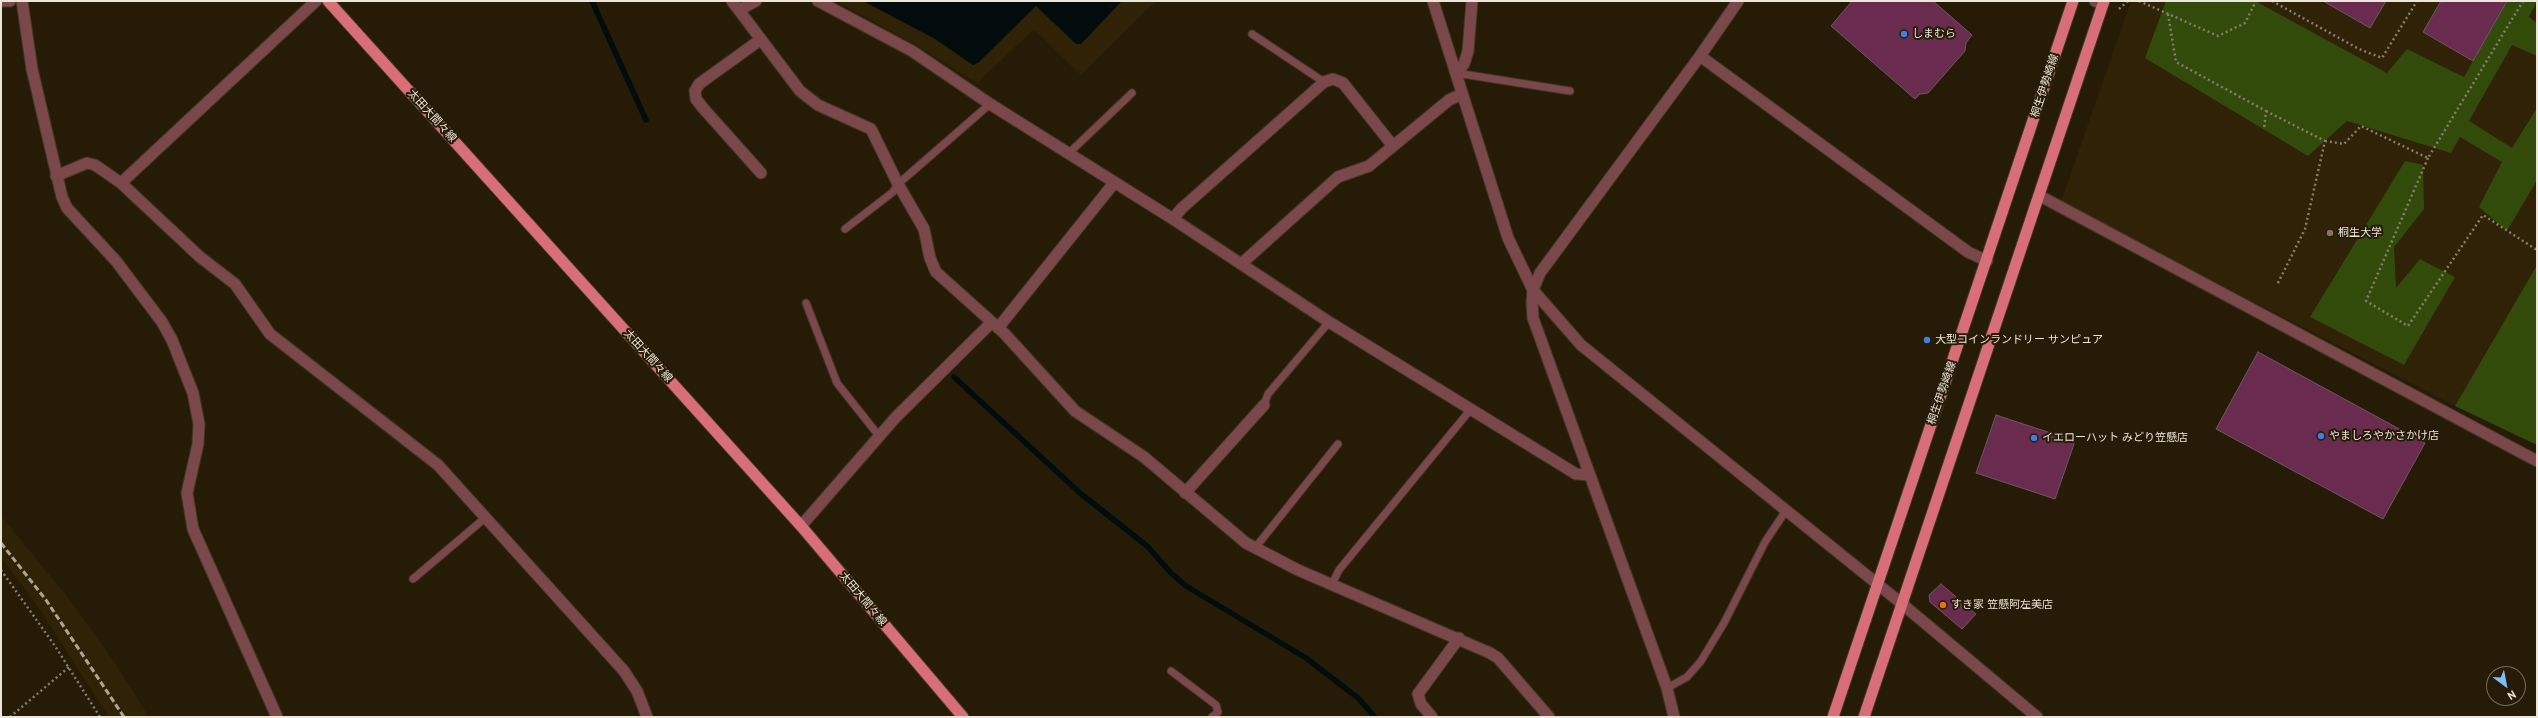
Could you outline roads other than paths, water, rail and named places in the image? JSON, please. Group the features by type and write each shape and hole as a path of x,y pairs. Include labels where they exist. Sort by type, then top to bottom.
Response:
{"main road":[{"name":"太田大間々線","path":"328,1 801,526 963,717"},
{"name":"桐生伊勢崎線","path":"1833,717 1876,583 1987,260 2073,1"},
{"path":"1864,717 2008,281 2040,196 2101,2"}],"street":[{"path":"1,1 10,1"},
{"path":"22,1 32,69 56,176 67,208 91,232 142,294 172,340 193,393 199,424 198,444 187,493 193,529 278,717"},
{"path":"121,183 316,1"},
{"path":"732,1 800,91 810,99 871,129 898,184 924,229 930,258 936,272 994,325 1075,411 1144,457 1185,493 1255,548 1298,570 1459,638 1498,658 1549,717"},
{"path":"739,10 756,1"},
{"path":"818,1 912,51 990,104 1173,219 1329,322 1576,474 1590,475"},
{"path":"1433,1 1508,238 1533,290 1581,345 1787,509 2037,717"},
{"path":"1456,73 1464,64 1468,51 1472,1"},
{"path":"1674,717 1667,688 1533,318 1533,290 1540,273 1700,56 1738,1"},
{"path":"760,40 699,84 695,91 696,99 703,108 761,173"},
{"path":"1700,56 1968,252 1987,260"},
{"path":"1173,219 1181,209 1324,82 1333,79 1343,83 1393,146"},
{"path":"1241,264 1338,177 1369,166 1449,100 1462,94"},
{"path":"56,176 87,163 95,165 121,183 200,256 235,284 270,334 422,450 624,671 637,691 647,717"},
{"path":"801,526 879,436 994,325 1114,183"},
{"path":"2040,196 2537,461"},
{"path":"1185,493 1264,404"},
{"path":"1432,717 1421,704 1418,694 1459,638"}],"lane":[{"path":"1252,34 1324,82"},
{"path":"1456,73 1570,91"},
{"path":"1068,154 1132,93"},
{"path":"845,229 893,192 898,184 990,104"},
{"path":"806,303 837,383 879,436"},
{"path":"1264,404 1268,394 1329,322"},
{"path":"1332,584 1339,570 1472,409"},
{"path":"1255,548 1338,444"},
{"path":"1667,688 1687,677 1701,661 1724,624 1765,542 1787,509"},
{"path":"413,579 485,518"},
{"path":"1171,671 1216,705 1218,712 1212,717"}],"waterway":[{"path":"592,1 646,120"},
{"path":"954,377 1080,493 1147,546 1170,572 1186,586 1306,658 1358,698 1375,717"}],"railway":[{"path":"1,543 46,600 124,717"}],"place":[{"name":"しまむら","path":"1904,34"},
{"name":"桐生大学","path":"2330,233"},
{"name":"大型コインランドリー サンピュア","path":"1927,340"},
{"name":"やましろやかさかけ店","path":"2321,436"},
{"name":"イエローハット みどり笠懸店","path":"2034,438"},
{"name":"すき家 笠懸阿左美店","path":"1943,605"}]}
